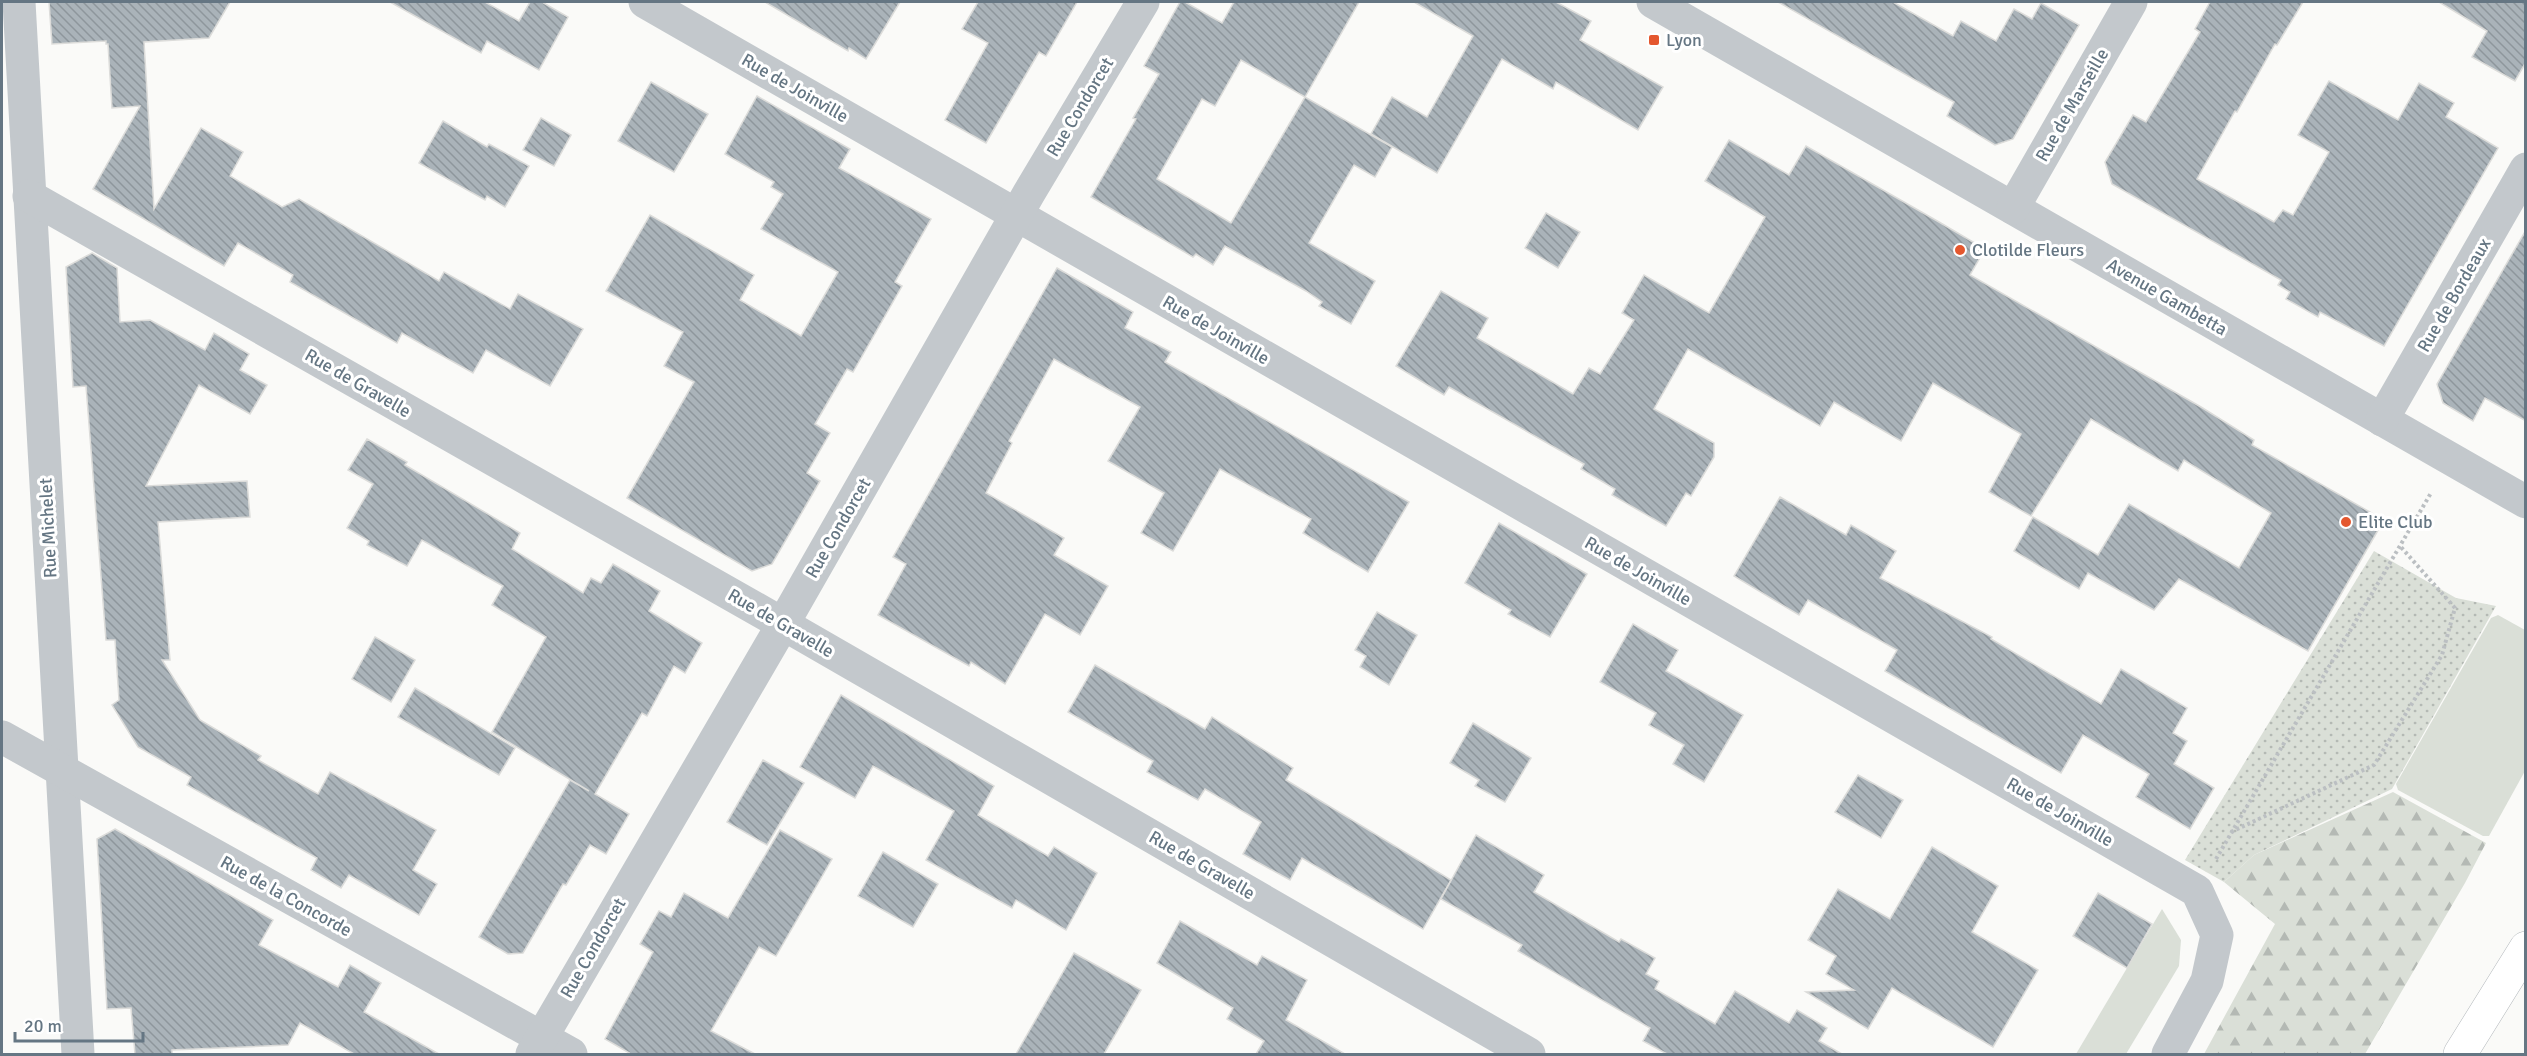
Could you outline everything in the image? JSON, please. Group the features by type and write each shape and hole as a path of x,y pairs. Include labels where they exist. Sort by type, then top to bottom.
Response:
{"highway":[{"path":"2460,1054 2526,948"}],"street":[{"name":"Rue Michelet","path":"19,2 78,1054"},
{"name":"Rue de Joinville","path":"645,2 2198,891"},
{"name":"Rue Condorcet","path":"536,1046 783,624 1016,216 1143,2"},
{"name":"Avenue Gambetta","path":"1653,2 2526,502"},
{"name":"Rue de Marseille","path":"2013,208 2131,2"},
{"name":"Rue de Bordeaux","path":"2382,420 2526,169"},
{"name":"Rue de Gravelle","path":"29,196 783,624 1529,1054"},
{"name":"Rue de la Concorde","path":"2,737 536,1046 571,1054"},
{"path":"2168,1054 2207,981 2217,935 2198,891"}],"path":[{"path":"2198,891 2451,459"},
{"path":"2231,832 2374,765 2442,655 2455,608 2400,546"}],"green space":[{"path":"2374,551 2456,598 2496,606 2392,789 2254,855 2224,882 2185,860"},
{"path":"2498,615 2525,630 2525,771 2489,836 2483,836 2398,790 2396,784 2491,618"},
{"path":"2393,792 2486,843 2365,1054 2204,1054 2275,924 2224,882 2254,855"},
{"path":"2162,909 2181,940 2179,966 2126,1054 2076,1054"}],"building":[{"path":"49,2 230,2 209,38 144,42 154,209 201,128 243,152 230,176 282,207 299,199 439,281 444,272 510,309 518,294 583,329 550,386 486,350 473,373 402,333 397,343 290,282 293,275 238,243 224,266 93,189 140,106 112,108 106,41 52,44"},
{"path":"390,2 485,2 519,21 530,2 542,2 568,17 539,70 487,41 481,53"},
{"path":"765,2 900,2 866,59 849,48 848,51"},
{"path":"978,2 1077,2 1046,56 1039,52 986,143 945,120 988,43 962,29"},
{"path":"1180,2 1185,2 1222,23 1234,2 1359,2 1305,97 1392,147 1375,177 1354,165 1309,243 1375,281 1351,324 1319,306 1322,302 1306,291 1225,246 1213,265 1196,254 1193,257 1091,197 1159,74 1144,66","holes":["1241,60 1305,97 1231,223 1157,179 1202,99 1215,106"]},
{"path":"1414,2 1556,2 1591,21 1580,40 1663,87 1638,130 1556,82 1553,89 1502,59 1437,173 1371,134 1392,97 1427,117 1473,36"},
{"path":"1778,2 1893,2 1953,36 1961,21 1996,41 2014,9 2032,19 2041,3 2079,25 2013,139 1995,145 1947,116 1954,102"},
{"path":"2210,2 2303,2 2277,45 2275,44 2197,179 2274,222 2283,210 2293,215 2329,152 2298,135 2329,81 2398,120 2419,83 2454,103 2446,117 2498,148 2384,346 2320,312 2318,317 2286,299 2290,292 2278,285 2281,280 2112,184 2105,162 2133,115 2146,122 2200,32 2195,29"},
{"path":"2439,2 2526,2 2526,62 2515,81 2472,57 2487,31"},
{"path":"651,82 708,114 674,172 618,141"},
{"path":"757,96 850,149 839,168 931,219 895,282 902,286 853,372 847,369 815,424 830,433 807,473 820,481 772,564 752,571 627,498 694,382 664,366 683,332 606,291 650,215 754,275 740,300 801,336 838,272 761,229 783,194 771,187 774,182 725,154"},
{"path":"541,118 571,135 554,166 523,150"},
{"path":"443,121 487,147 489,144 529,166 505,207 487,196 485,200 419,163"},
{"path":"1729,140 1789,175 1806,146 1939,222 1985,249 1970,275 2201,407 2254,440 2252,445 2384,520 2308,651 2179,579 2154,610 2088,573 2079,589 2014,551 2033,517 2098,555 2129,504 2239,568 2271,513 2184,460 2178,471 2091,419 2031,516 1989,492 2021,434 1933,383 1901,441 1834,402 1820,426 1688,349 1654,409 1714,443 1714,457 1691,496 1686,493 1666,526 1612,495 1615,489 1581,469 1584,464 1449,387 1444,395 1396,366 1441,291 1488,318 1477,338 1573,394 1589,368 1600,374 1634,320 1622,313 1644,275 1709,313 1765,217 1705,181"},
{"path":"1546,213 1580,232 1558,268 1525,248"},
{"path":"2526,230 2526,421 2485,398 2473,421 2443,403 2437,384"},
{"path":"92,253 117,268 120,322 150,320 205,350 214,333 249,354 240,370 267,385 250,414 199,385 146,486 247,481 250,517 158,522 170,660 162,660 200,720 261,756 258,760 318,794 330,772 436,830 413,870 437,884 419,915 349,875 341,888 311,870 317,858 187,785 191,777 138,747 112,705 119,700 115,640 106,640 86,386 73,387 66,267"},
{"path":"1057,268 1133,312 1125,328 1171,352 1165,362 1409,502 1368,572 1303,533 1311,519 1220,469 1173,551 1141,533 1164,493 1108,461 1140,407 1054,359 1009,441 1012,443 986,493 1064,538 1054,555 1108,586 1080,635 1045,614 1005,684 971,662 969,666 878,615 906,564 893,557"},
{"path":"367,439 407,462 405,465 520,533 512,549 583,593 591,578 601,583 613,564 660,591 649,611 702,643 685,673 674,666 647,716 642,713 595,794 629,814 606,854 590,845 566,885 563,884 523,953 508,954 479,937 570,780 589,791 492,732 546,637 492,605 503,586 422,540 407,566 367,545 369,541 347,528 373,484 348,470"},
{"path":"1780,497 1846,535 1851,525 1896,551 1880,578 1992,637 1991,639 2101,704 2121,669 2187,708 2173,733 2187,741 2174,764 2214,788 2190,829 2136,797 2149,774 2083,735 2061,773 1885,671 1897,650 1808,600 1799,615 1734,576"},
{"path":"1499,523 1587,574 1550,637 1508,614 1511,610 1465,583"},
{"path":"1377,612 1417,635 1389,685 1360,667 1366,656 1355,650"},
{"path":"1633,624 1678,650 1666,671 1743,715 1704,782 1673,764 1684,745 1649,725 1656,713 1600,682"},
{"path":"375,637 415,660 391,702 352,679"},
{"path":"1095,665 1205,729 1212,717 1293,768 1286,780 1451,880 1423,929 1302,858 1290,880 1243,854 1261,822 1205,789 1198,800 1147,772 1153,761 1068,712"},
{"path":"415,688 515,748 499,775 398,717"},
{"path":"841,695 994,786 978,815 1048,856 1054,847 1097,873 1066,930 1016,900 1012,908 926,860 954,811 873,766 855,798 800,767"},
{"path":"1473,723 1531,758 1505,802 1475,786 1479,780 1450,763"},
{"path":"763,760 804,783 767,845 727,822"},
{"path":"1858,775 1903,800 1881,838 1835,812"},
{"path":"115,829 273,920 259,945 338,987 350,965 381,983 364,1012 439,1054 354,1054 300,1023 288,1045 172,1050 172,1054 135,1054 131,1008 107,1009 97,839"},
{"path":"780,830 832,859 776,956 759,947 711,1031 755,1054 631,1054 605,1039 653,952 640,944 659,911 671,917 684,893 728,918"},
{"path":"1476,835 1544,875 1534,892 1619,942 1621,939 1655,958 1646,974 1659,981 1655,989 1715,1024 1735,991 1789,1023 1797,1010 1827,1028 1819,1041 1842,1054 1667,1054 1643,1041 1650,1028 1518,951 1522,945 1441,899"},
{"path":"1932,847 1998,886 1972,932 2038,970 1993,1047 1892,988 1868,1029 1806,992 1854,990 1826,974 1836,956 1808,940 1838,889 1890,919"},
{"path":"883,852 938,884 913,927 858,896"},
{"path":"2098,893 2152,924 2127,968 2073,936"},
{"path":"1180,921 1257,965 1262,956 1307,980 1286,1020 1345,1054 1256,1054 1264,1041 1227,1019 1233,1008 1157,963"},
{"path":"1074,953 1141,990 1104,1054 1016,1054"}],"place":[{"name":"Lyon","path":"1654,40"},
{"name":"Clotilde Fleurs","path":"1960,250"},
{"name":"Elite Club","path":"2346,522"}]}
